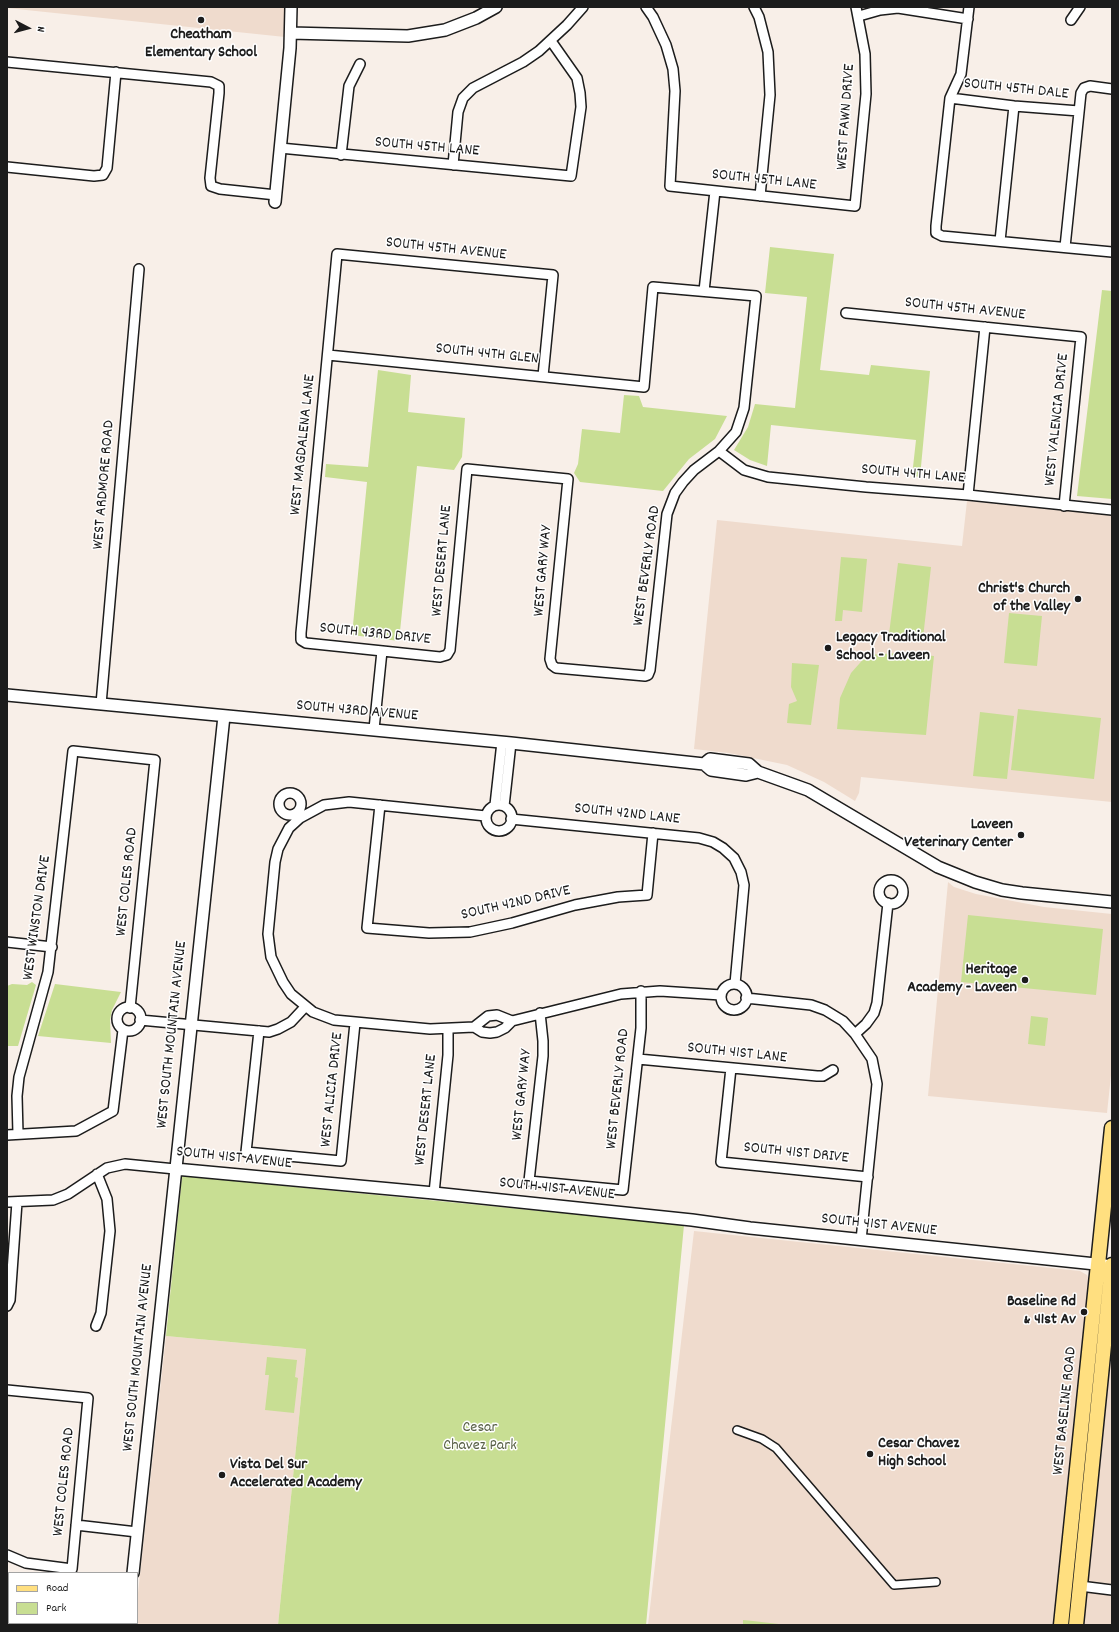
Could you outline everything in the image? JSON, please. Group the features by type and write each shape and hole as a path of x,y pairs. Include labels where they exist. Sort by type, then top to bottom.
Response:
{"main road":[{"name":"WEST BASELINE ROAD","path":"1076,1625 1108,1265 1112,1128"},
{"name":"WEST BASELINE ROAD","path":"1062,1625 1108,1265"}],"street":[{"path":"7,62 211,82 219,86 210,178 211,186 275,199 291,33 291,7"},
{"path":"291,33 392,37 408,36 445,30 476,18 496,7"},
{"path":"453,165 458,112 462,98 473,88 522,62 550,41 582,7"},
{"name":"SOUTH 45TH LANE","path":"646,7 653,17 666,46 673,69 675,91 670,186 855,206"},
{"path":"754,7 759,17 768,52 770,95 760,196"},
{"name":"WEST FAWN DRIVE","path":"855,206 866,94 865,54 859,16 856,7"},
{"path":"969,7 961,74 950,98 936,233 942,236 1112,252"},
{"path":"1071,20 1080,7"},
{"path":"859,16 880,10 898,8 968,19"},
{"name":"SOUTH 45TH LANE","path":"280,148 571,176 581,107 580,92 577,78 550,41"},
{"path":"341,155 349,86 360,64"},
{"path":"7,167 94,176 103,175 107,168 116,72"},
{"path":"1065,248 1081,93 1084,88 1090,86 1112,89"},
{"name":"SOUTH 45TH DALE","path":"950,98 1014,106 1079,111"},
{"path":"1000,241 1014,106"},
{"path":"704,291 715,191"},
{"name":"SOUTH 45TH AVENUE","path":"337,254 553,275 543,376"},
{"name":"WEST MAGDALENA LANE","path":"301,640 301,626 337,254"},
{"name":"WEST ARDMORE ROAD","path":"101,704 139,269"},
{"name":"SOUTH 44TH GLEN","path":"328,355 644,387 654,286 704,291"},
{"name":"WEST BEVERLY ROAD","path":"552,665 556,668 642,676 648,675 650,670 669,507 675,493 683,482 694,470 718,451 736,432 741,420 756,296 704,291"},
{"name":"SOUTH 45TH AVENUE","path":"846,313 1081,337"},
{"path":"968,495 985,327"},
{"name":"WEST VALENCIA DRIVE","path":"1064,506 1081,337"},
{"name":"SOUTH 44TH LANE","path":"718,451 744,470 756,475 1112,510"},
{"name":"WEST DESERT LANE","path":"447,656 450,650 467,469 568,479"},
{"name":"WEST GARY WAY","path":"552,665 550,659 568,479"},
{"name":"SOUTH 43RD DRIVE","path":"301,640 306,643 440,657 447,656"},
{"path":"374,729 382,651"},
{"name":"SOUTH 43RD AVENUE","path":"7,695 374,729 704,764 710,760 749,764 758,772 808,790 938,867 968,880 1002,890 1112,902"},
{"name":"WEST SOUTH MOUNTAIN AVENUE","path":"133,1572 224,716"},
{"path":"500,806 506,743"},
{"name":"WEST COLES ROAD","path":"73,751 155,760 130,1008"},
{"name":"WEST WINSTON DRIVE","path":"18,1134 17,1096 19,1078 48,972 52,947 73,751"},
{"path":"486,816 349,802 336,802 324,805 298,816 283,837 278,849 275,862 268,934 271,956 283,982 291,994 313,1012 334,1020 355,1023 448,1029 474,1027 488,1016 497,1015 512,1021"},
{"name":"SOUTH 42ND DRIVE","path":"380,805 367,928 429,933 470,932 575,905 618,897 647,896 654,833"},
{"path":"500,806 510,811 511,819 506,828 496,830 489,826 486,816 489,810 500,806"},
{"name":"SOUTH 42ND LANE","path":"511,819 699,838 713,842 723,848 734,858 741,872 744,885 735,984"},
{"path":"856,1034 874,1013 878,1003 888,903"},
{"path":"7,942 52,947"},
{"path":"735,984 742,988 746,994 746,998 742,1006 734,1010 723,1004 721,995 728,986 735,984"},
{"path":"474,1027 482,1032 497,1032 505,1028 512,1021 540,1013 608,996 641,991 721,995"},
{"name":"WEST BEVERLY ROAD","path":"624,1190 641,1028 641,991"},
{"path":"746,998 811,1005 839,1018 856,1034 872,1059 877,1084 861,1240"},
{"path":"140,1020 190,1026 268,1032 285,1026 291,1022 305,1007"},
{"path":"7,1134 76,1131 113,1111 123,1030 117,1021 118,1014 123,1009 130,1008 137,1010 140,1020 134,1030 123,1030"},
{"name":"WEST GARY WAY","path":"540,1013 543,1056 529,1181 624,1190"},
{"name":"WEST ALICIA DRIVE","path":"259,1032 246,1152 341,1161 355,1023"},
{"name":"WEST DESERT LANE","path":"434,1193 448,1055 448,1029"},
{"name":"SOUTH 41ST LANE","path":"638,1059 817,1076 823,1076 833,1070"},
{"name":"SOUTH 41ST DRIVE","path":"731,1068 721,1162 868,1177"},
{"name":"SOUTH 41ST AVENUE","path":"7,1202 53,1200 68,1194 107,1168 125,1164 434,1193 692,1220 861,1240 1108,1265"},
{"path":"96,1326 102,1313 110,1231 108,1198 97,1174"},
{"path":"7,1306 10,1300 17,1202"},
{"name":"WEST COLES ROAD","path":"7,1390 88,1398 72,1569 32,1564 7,1555"},
{"path":"736,1430 762,1439 776,1448 894,1585 936,1582"},
{"path":"76,1526 137,1532"},
{"path":"1080,1586 1112,1590"}],"shaded area":[{"name":"Cheatham Elementary School","path":"284,7 285,37 7,8"},
{"path":"967,501 1112,515 1112,802 861,777 859,793 855,801 824,782 787,765 729,753 694,749 717,520 962,546"},
{"name":"Heritage Academy - Laveen","path":"948,882 954,887 976,894 1044,907 1112,914 1112,1066 1107,1113 928,1096"},
{"name":"Cesar Chavez High School","path":"694,1231 1080,1271 1087,1275 1090,1282 1055,1625 648,1625"},
{"name":"Vista Del Sur Accelerated Academy","path":"166,1336 306,1349 278,1625 135,1625 138,1624 138,1593"},
{"path":"1108,1362 1112,1363 1112,1625 1082,1625"}],"green space":[{"path":"770,247 834,254 820,370 869,375 871,365 930,371 920,477 912,476 916,440 771,425 767,466 750,460 734,450 748,427 755,404 795,408 807,297 765,293"},
{"path":"1102,290 1112,291 1112,499 1077,496"},
{"path":"378,370 411,375 408,412 465,418 462,457 454,470 417,466 399,641 352,635 367,482 325,477 326,464 368,467"},
{"path":"624,395 639,396 643,407 727,416 715,439 689,459 663,491 580,482 574,473 578,464 582,429 620,433"},
{"path":"841,557 867,559 862,612 843,610 842,621 835,621"},
{"path":"898,563 931,567 923,638 889,634"},
{"path":"1009,613 1042,616 1037,666 1004,663"},
{"path":"899,653 934,656 926,735 837,729 840,698 851,673 867,655"},
{"path":"792,663 819,665 811,725 787,723 789,704 797,701 791,687"},
{"path":"1018,709 1101,718 1094,779 1011,770"},
{"path":"980,712 1014,716 1007,779 973,776"},
{"path":"968,915 1103,929 1096,995 961,982"},
{"path":"32,982 36,985 18,1046 7,1046 7,986 12,984 27,985"},
{"path":"55,984 121,992 112,1010 110,1020 111,1043 38,1036"},
{"path":"1031,1016 1048,1018 1045,1046 1028,1044"},
{"name":"Cesar Chavez Park","path":"182,1176 684,1225 646,1625 278,1625 306,1349 166,1336"},
{"path":"267,1357 297,1360 295,1377 298,1378 294,1413 265,1410 269,1375 265,1375"},
{"path":"743,1620 753,1621 787,1625 743,1625"}],"place":[{"name":"Cheatham Elementary School","path":"201,20"},
{"name":"Christ's Church of the Valley","path":"1078,599"},
{"name":"Legacy Traditional School - Laveen","path":"828,648"},
{"name":"Laveen Veterinary Center","path":"1021,835"},
{"name":"Heritage Academy - Laveen","path":"1025,980"},
{"name":"Baseline Rd & 41st Av","path":"1084,1312"},
{"name":"Cesar Chavez High School","path":"870,1454"},
{"name":"Vista Del Sur Accelerated Academy","path":"222,1475"}]}
